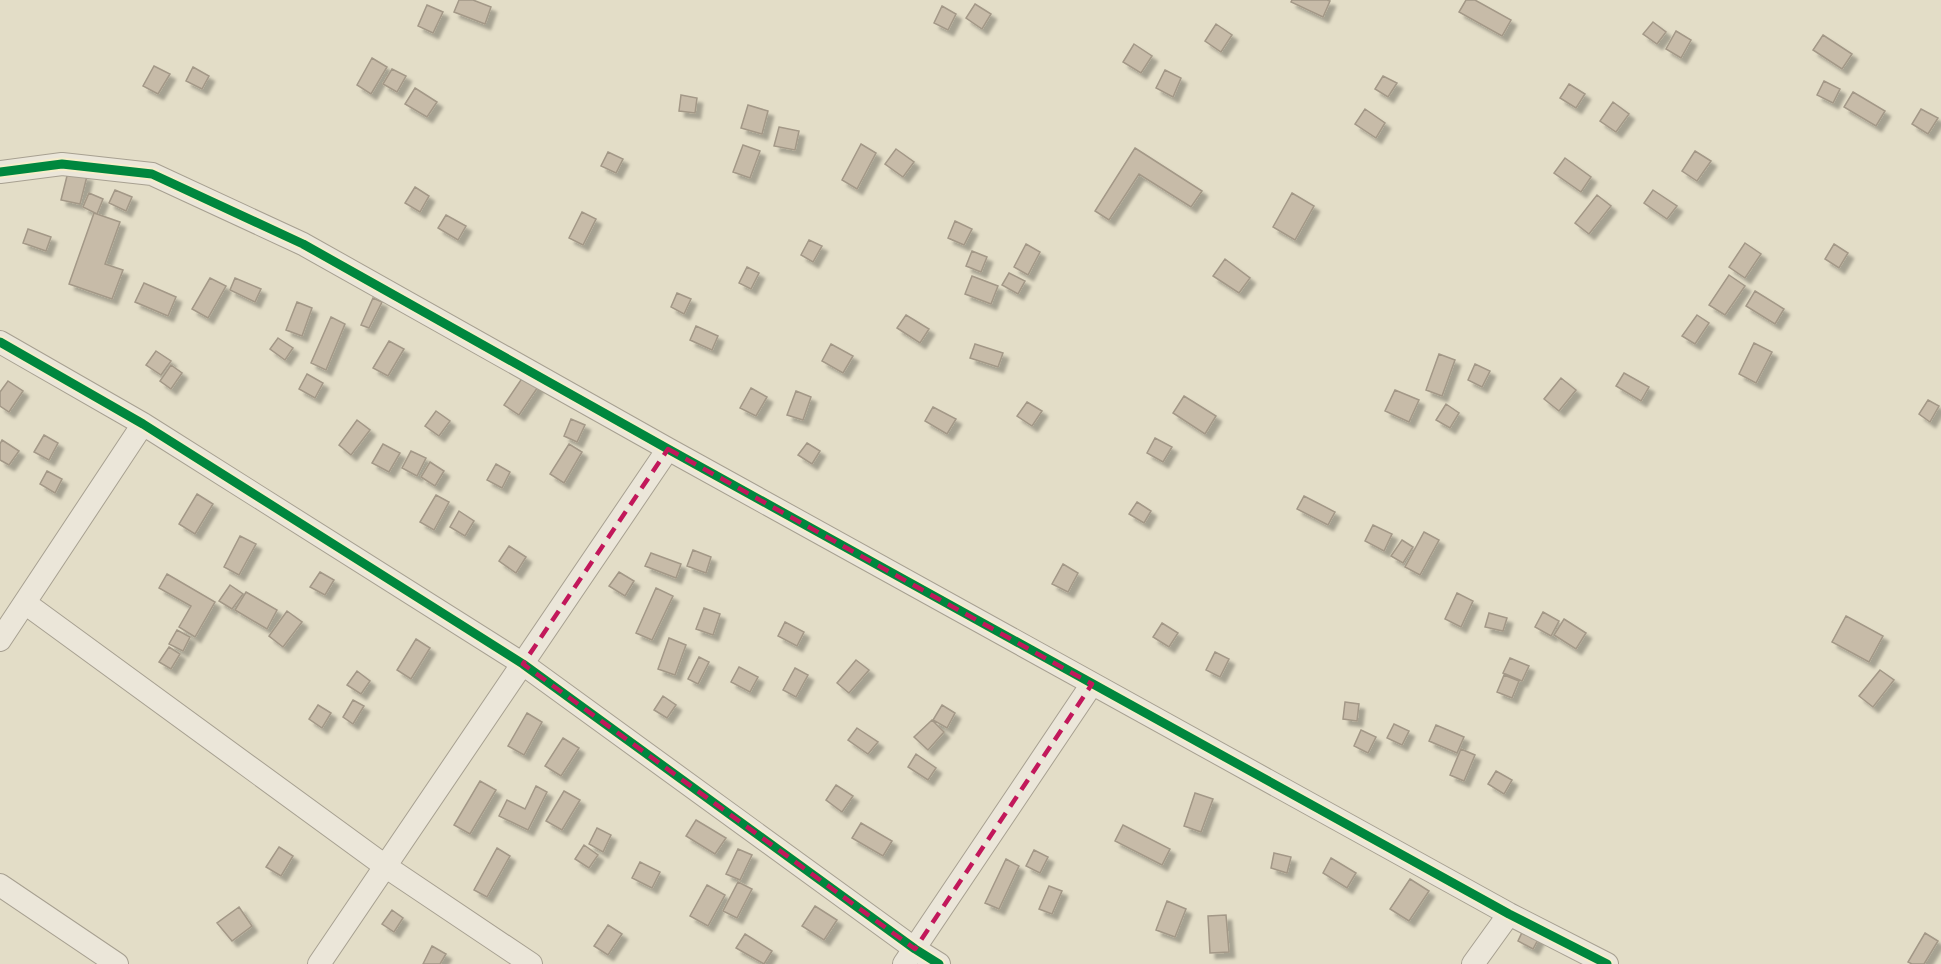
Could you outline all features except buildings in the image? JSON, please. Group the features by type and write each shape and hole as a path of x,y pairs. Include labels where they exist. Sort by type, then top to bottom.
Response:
{"street":[{"path":"0,172 62,164 152,174 303,244 1092,684 1509,914 1607,964"},
{"path":"0,342 143,424 523,664 910,956 939,964"},
{"path":"0,640 143,424"},
{"path":"319,964 668,449"},
{"path":"25,603 385,866 531,964"},
{"path":"910,956 1092,684"},
{"path":"0,885 117,964"},
{"path":"1473,964 1509,914"}],"highlighted area":[{"path":"668,449 1092,684 915,949 523,664"}],"cycle path":[{"path":"0,172 62,164 152,174 303,244 668,449 1509,914 1607,964"},
{"path":"0,342 143,424 523,664 915,949 939,964"}]}
